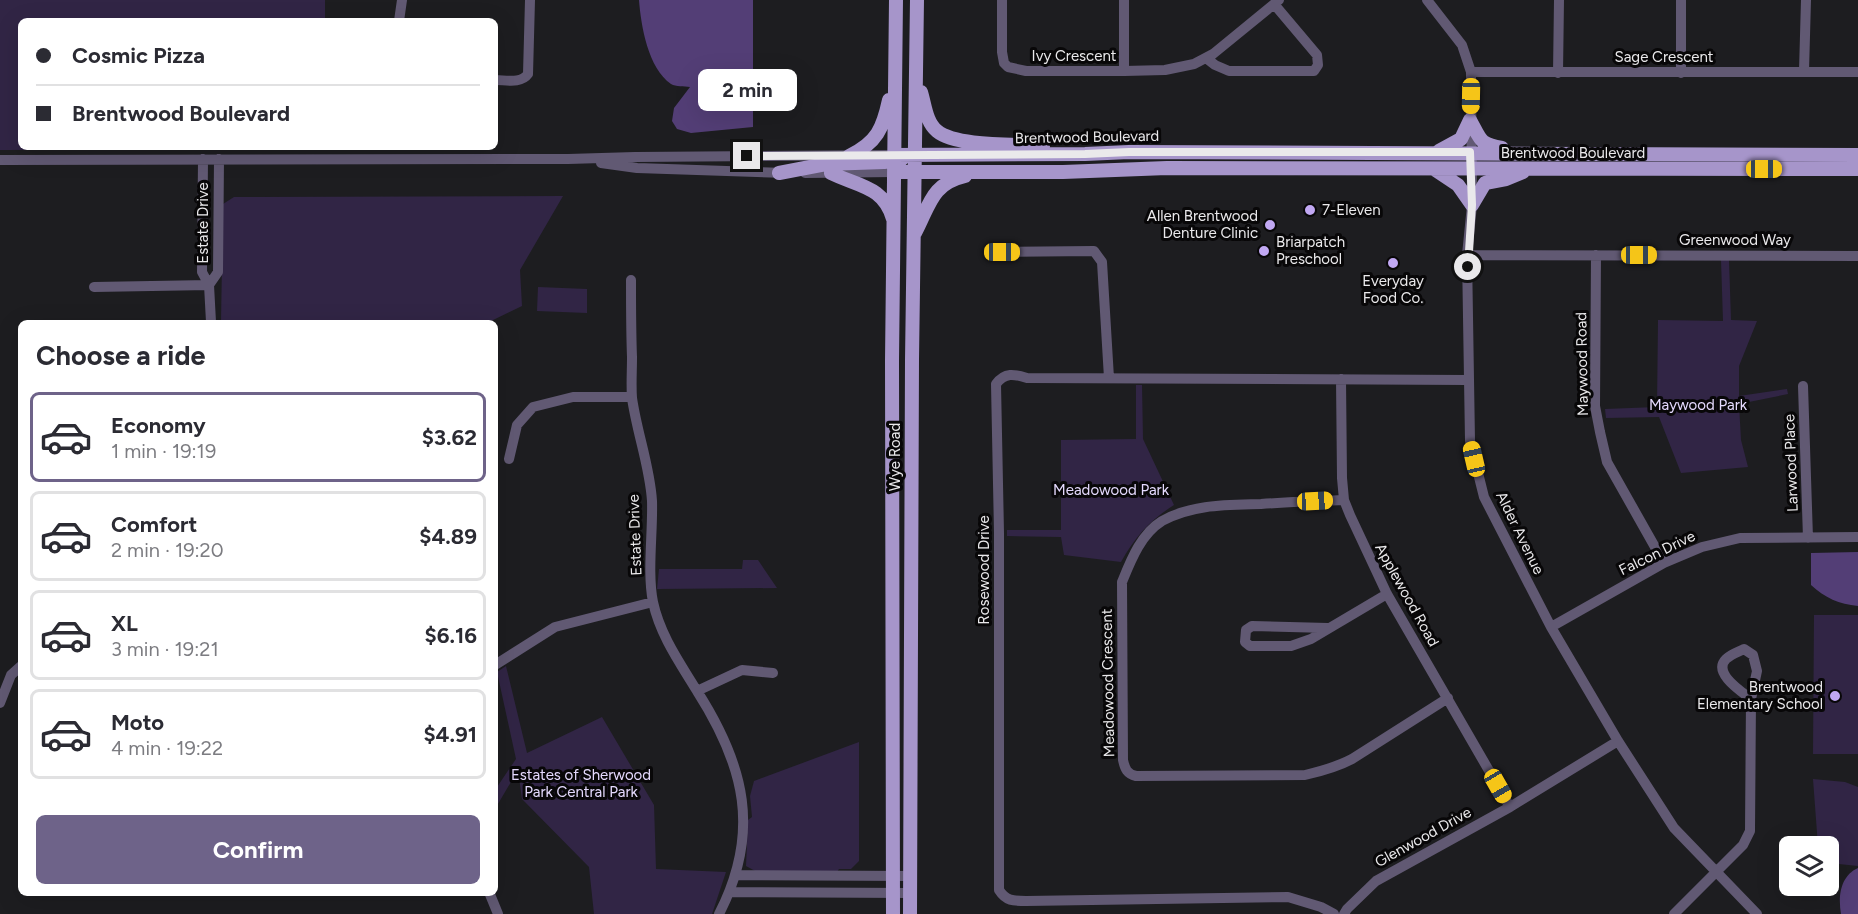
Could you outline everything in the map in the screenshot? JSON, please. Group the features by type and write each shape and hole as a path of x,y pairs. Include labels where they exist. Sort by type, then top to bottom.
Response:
{"main road":[{"name":"Wye Road","path":"893,914 892,361 896,0"},
{"name":"Wye Road","path":"910,914 917,0"},
{"path":"849,156 866,146 881,130 896,81"},
{"path":"917,81 928,120 936,131 948,138 975,143 1129,152"},
{"path":"1437,153 1461,139 1470,120"},
{"path":"1470,120 1481,141 1488,145 1528,153"},
{"name":"Brentwood Boulevard","path":"895,163 915,154 1129,152 1858,155"},
{"path":"779,172 826,164 895,163"},
{"name":"Brentwood Boulevard","path":"895,163 915,172 982,173 1167,168 1858,170"},
{"path":"1434,169 1458,185 1472,205 1485,183 1506,179 1530,169"},
{"path":"831,173 866,186 880,196 893,216 894,235"},
{"path":"914,234 934,194 942,185 950,180 982,173"}],"street":[{"path":"399,18 402,0"},
{"path":"498,81 524,79 528,74 530,0"},
{"name":"Ivy Crescent","path":"1002,0 1004,63 1008,67 1026,71 1175,69 1194,64 1206,58 1277,2 1317,55 1318,64 1314,71 1229,71 1206,58"},
{"path":"1124,0 1124,71"},
{"name":"Alder Avenue","path":"1427,0 1462,45 1471,72 1472,205 1467,255 1468,380 1470,441 1484,497 1551,627 1618,741 1674,828 1757,914"},
{"path":"1558,73 1559,0"},
{"path":"1681,0 1682,73"},
{"path":"1804,71 1806,0"},
{"name":"Sage Crescent","path":"1471,72 1858,72"},
{"name":"Brentwood Boulevard","path":"0,160 849,156 895,163"},
{"name":"Estate Drive","path":"202,159 202,272 209,285 210,320"},
{"name":"Estate Drive","path":"209,285 218,272 219,159"},
{"name":"Brentwood Boulevard","path":"568,159 637,168 831,173 895,163"},
{"path":"1002,252 1094,251 1102,262 1109,378"},
{"name":"Greenwood Way","path":"1467,255 1858,256"},
{"name":"Maywood Road","path":"1596,255 1595,406 1600,432 1608,462 1664,563"},
{"name":"Estate Drive","path":"631,280 632,397 652,500 653,602 664,635 716,721 729,748 740,784 742,822 735,875 730,892 719,914"},
{"name":"Estate Drive","path":"94,286 209,285"},
{"name":"Rosewood Drive","path":"1334,914 1321,907 1288,897 1026,901 1011,901 1003,897 999,890 999,557 996,384 1012,373 1027,378 1468,380"},
{"name":"Applewood Road","path":"1341,379 1344,500 1363,547 1387,594 1510,807"},
{"name":"Larwood Place","path":"1803,386 1808,538"},
{"path":"508,459 517,425 533,407 573,397 632,397"},
{"name":"Meadowood Crescent","path":"1344,500 1214,506 1188,510 1161,522 1140,543 1122,582 1123,760 1125,768 1130,774 1136,776 1305,775 1322,772 1352,759 1448,698"},
{"name":"Falcon Drive","path":"1551,627 1664,563 1702,547 1740,538 1858,537"},
{"path":"1328,628 1252,626 1246,630 1245,642 1250,646 1291,646 1311,639 1387,594"},
{"path":"498,663 555,627 653,602"},
{"path":"0,703 10,675 18,668"},
{"path":"0,669 10,675"},
{"path":"697,691 742,670 773,673"},
{"path":"1674,914 1743,846 1750,831 1751,699"},
{"name":"Glenwood Drive","path":"1344,914 1376,881 1510,807 1618,741"},
{"path":"735,875 910,876"},
{"path":"730,892 910,893"},
{"path":"491,896 498,914"}],"green space":[{"path":"0,0 325,0 325,18 18,18 18,150 0,150"},
{"path":"563,196 520,270 522,306 493,320 221,320 223,204 234,197"},
{"name":"Maywood Park","path":"1721,260 1729,260 1731,320 1757,321 1739,366 1739,396 1787,389 1788,394 1739,404 1741,440 1748,467 1681,473 1659,417 1606,418 1605,409 1657,407 1658,320 1723,321"},
{"path":"538,287 587,289 587,313 537,311"},
{"name":"Meadowood Park","path":"1136,385 1142,385 1143,439 1174,505 1144,530 1121,562 1064,555 1061,537 1007,536 1007,530 1061,530 1061,440 1136,439"},
{"path":"743,560 758,560 777,588 657,589 659,569 742,569"},
{"path":"1814,615 1858,615 1858,754 1813,754"},
{"name":"Estates of Sherwood Park Central Park","path":"506,666 527,753 602,717 654,805 656,869 726,872 712,914 594,914 589,867 522,799 518,770 498,804 498,786 516,759 498,671"},
{"path":"859,742 859,861 851,869 839,869 837,872 757,872 746,866 748,820 752,817 750,796 754,781"},
{"path":"1813,779 1845,782 1858,787 1858,866 1839,864 1839,836 1817,836"}],"shaded area":[{"path":"639,0 753,0 753,127 691,133 677,129 672,121 674,108 690,87 671,84 657,68 647,46"},
{"path":"1858,552 1858,606 1833,600 1811,585 1811,553"},
{"path":"1858,868 1858,914 1841,914 1840,901 1844,882 1847,876"}],"place":[{"name":"7-Eleven","path":"1310,210"},
{"name":"Allen Brentwood Denture Clinic","path":"1270,225"},
{"name":"Briarpatch Preschool","path":"1264,251"},
{"name":"Everyday Food Co.","path":"1393,263"},
{"name":"Brentwood Elementary School","path":"1835,696"}],"route":[{"path":"747,156 1129,152 1470,152 1472,205 1468,267"}]}
